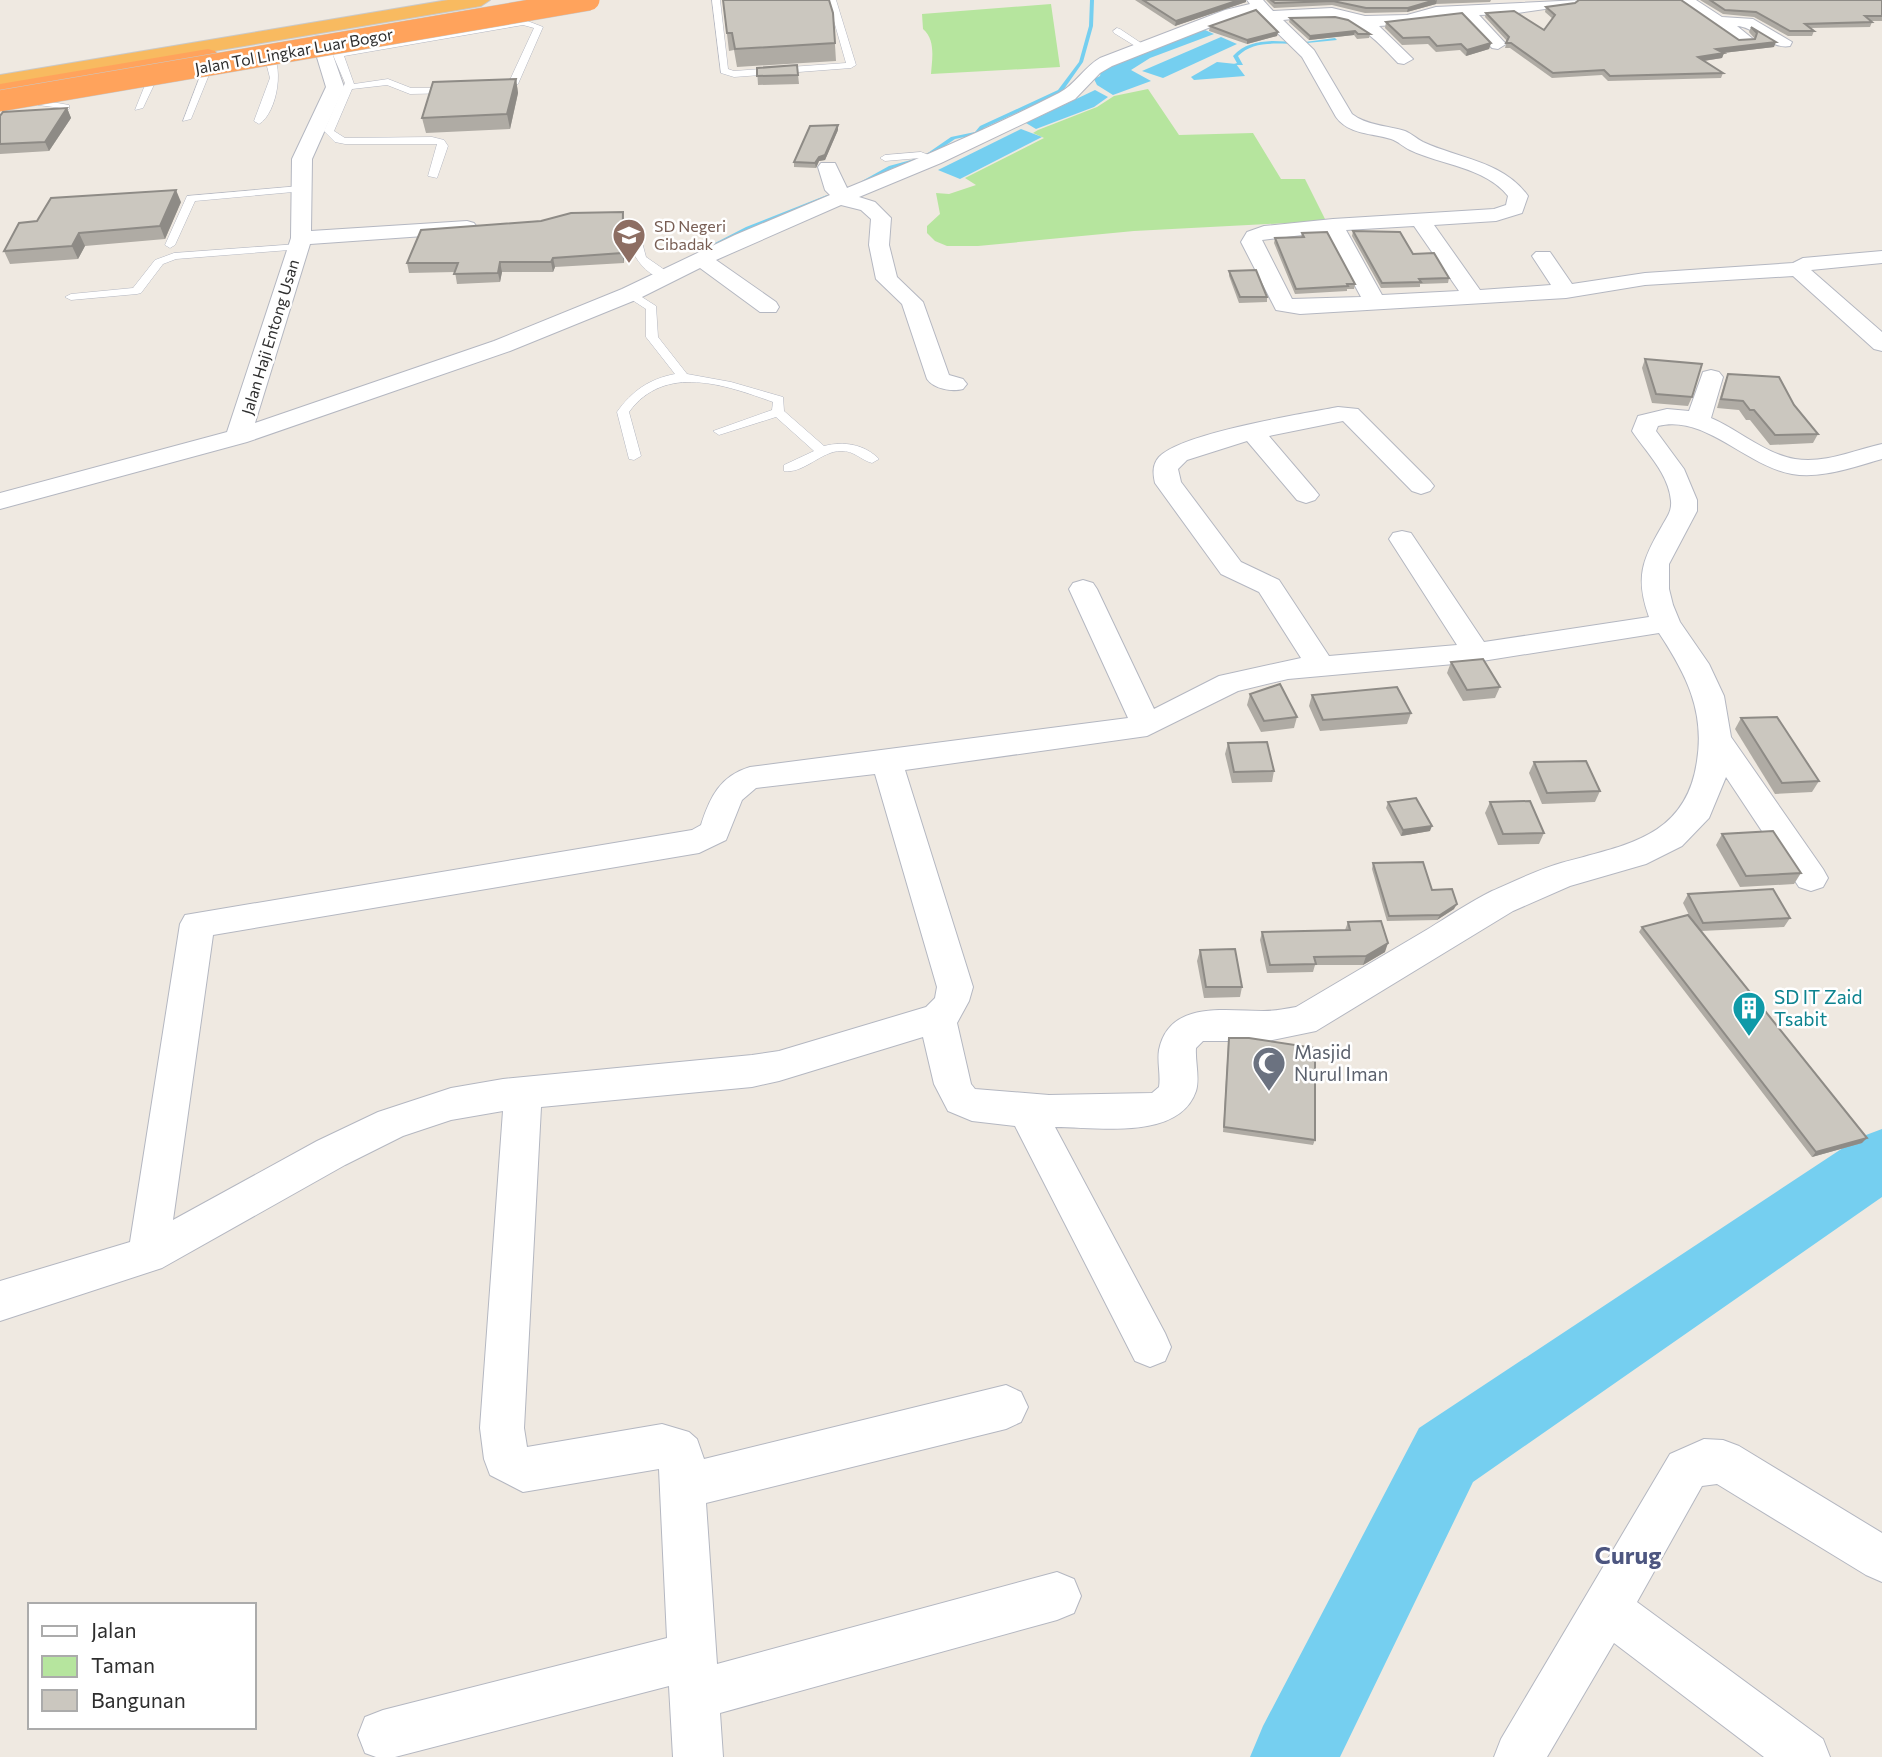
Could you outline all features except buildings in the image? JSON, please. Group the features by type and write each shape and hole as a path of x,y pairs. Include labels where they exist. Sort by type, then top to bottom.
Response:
{"highway":[{"path":"0,81 481,0"},
{"name":"Jalan Tol Lingkar Luar Bogor","path":"0,90 534,0"},
{"path":"0,99 210,60 330,45 517,15 562,0"},
{"name":"Jalan Tol Lingkar Luar Bogor","path":"0,99 589,0"}],"street":[{"path":"238,437 502,346 630,294 840,194 1069,95 1079,88 1091,69 1231,12 1262,7 1330,11 1366,21 1408,20 1436,12 1573,0"},
{"path":"1685,0 1745,38"},
{"path":"1262,7 1303,47 1345,117 1354,125 1396,135 1415,145 1472,165 1506,183 1518,196 1515,209 1507,213 1333,225 1264,232 1254,236 1251,242 1284,305 1300,307 1566,291 1645,279 1790,269 1803,264 1882,257"},
{"path":"1466,11 1498,44"},
{"path":"1366,21 1404,59"},
{"path":"1720,22 1747,22 1784,42"},
{"name":"Jalan Haji Entong Usan","path":"0,501 238,437 299,243 302,159 335,87 330,45"},
{"path":"828,167 840,194 868,206 881,218 879,245 887,279 912,302 939,379 955,384"},
{"path":"1421,220 1473,296"},
{"path":"299,243 489,225"},
{"path":"1333,225 1375,302"},
{"path":"1882,251 1795,258 1784,264 1882,362"},
{"path":"1543,256 1566,291"},
{"path":"703,260 768,307"},
{"path":"1790,269 1807,279 1882,344"},
{"path":"1698,422 1711,377"},
{"path":"1321,666 1269,586 1231,568 1168,483 1165,470 1169,461 1191,448 1349,414 1421,486"},
{"path":"938,1018 955,1090 962,1101 971,1106 1026,1110 1147,1111 1160,1108 1171,1101 1178,1090 1179,1045 1191,1030 1200,1026 1268,1026 1303,1020 1501,902 1560,876 1634,855 1671,838 1698,810 1710,781 1716,738 1709,696 1695,664 1666,623 1656,600 1652,572 1684,511 1685,502 1679,484 1643,426 1647,421 1664,417 1698,422 1730,434 1764,456 1793,466 1819,467 1882,452"},
{"path":"1254,433 1306,495"},
{"path":"1402,539 1476,653"},
{"path":"1083,589 1147,726"},
{"path":"148,1255 197,924 699,841 715,832 729,792 737,783 750,778 1147,726 1229,683 1256,675 1321,666 1476,653 1666,623"},
{"path":"1716,738 1811,878"},
{"path":"0,1301 148,1255 331,1153 391,1124 451,1104 523,1093 779,1066 938,1018 948,1010 955,987 887,762"},
{"path":"523,1093 502,1428 506,1459 523,1470 662,1446 673,1448 681,1455 698,1757"},
{"path":"1026,1110 1150,1347"},
{"path":"684,1486 1006,1407"},
{"path":"1519,1757 1686,1470 1704,1461 1723,1462 1882,1559"},
{"path":"383,1735 694,1675 1056,1596"},
{"path":"1607,1609 1805,1757"}],"lane":[{"path":"716,0 724,71 734,74 851,65 832,0"},
{"path":"480,90 513,84 539,27 517,15"},
{"path":"1117,31 1143,47"},
{"path":"330,45 349,87 329,131 336,138 345,141 441,142 443,146 433,176"},
{"path":"259,121 276,83 272,59 267,51"},
{"path":"186,119 210,60"},
{"path":"138,108 156,70"},
{"path":"349,87 388,82 410,91 468,90"},
{"path":"45,89 41,103 66,107"},
{"path":"885,158 928,157"},
{"path":"170,245 191,198 300,188"},
{"path":"633,227 636,253 644,263 668,276"},
{"path":"71,297 137,291 159,262 174,256 299,243"},
{"path":"630,294 652,308 652,337 683,376"},
{"path":"634,456 623,412 647,388 661,381 683,376 779,400 778,412"},
{"path":"719,431 778,412"},
{"path":"778,412 823,453"},
{"path":"789,468 841,446 859,450 872,459"}],"green space":[{"path":"1051,4 1060,67 931,74 932,44 923,29 922,14"},
{"path":"1148,89 1179,135 1253,133 1281,179 1305,179 1326,221 1134,231 978,246 947,246 935,241 927,233 927,226 940,214 936,193 949,194 976,185 965,178 1044,138 1033,133 1038,130 1097,107 1114,96"}],"water":[{"path":"1205,30 1214,34 1150,58 1131,70 1151,81 1113,95 1097,85 1094,79 1100,76 1101,70 1177,38"},
{"path":"1221,37 1237,44 1163,78 1142,71"},
{"path":"1217,62 1236,64 1245,76 1194,80 1191,77"},
{"path":"1095,90 1108,97 1094,107 1036,129 1026,123"},
{"path":"1021,129 1042,137 960,179 938,170"}],"waterway":[{"path":"864,182 891,167 924,158 953,138 977,133 982,127 1060,91 1081,62 1091,26 1092,0"},
{"path":"1307,42 1335,39"},
{"path":"1236,64 1241,64 1235,56 1255,44 1298,43"},
{"path":"718,243 748,228 827,197"},
{"path":"1294,1757 1446,1455 1882,1159"}],"place":[{"name":"SD Negeri Cibadak","path":"629,265"},
{"name":"SD IT Zaid Tsabit","path":"1749,1038"},
{"name":"Masjid Nurul Iman","path":"1269,1093"}],"district":[{"name":"Curug","path":"1628,1556"}]}
